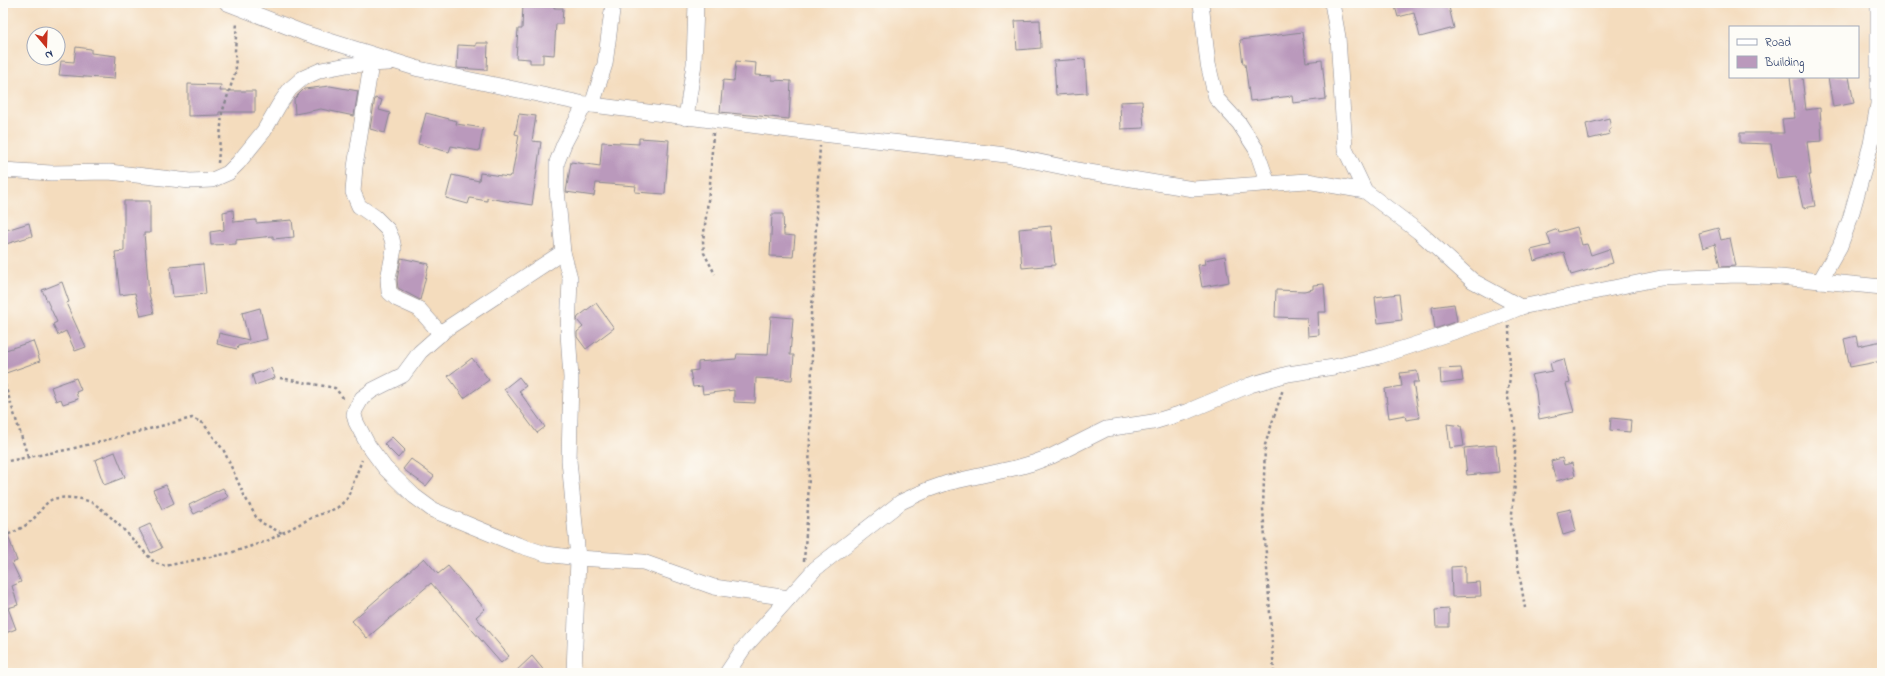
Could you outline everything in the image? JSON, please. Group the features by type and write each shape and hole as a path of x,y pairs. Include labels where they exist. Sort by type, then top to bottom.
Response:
{"street":[{"path":"574,673 578,558 569,460 571,378 568,333 570,278 563,252 557,190 557,162 589,104 605,64 613,3"},
{"path":"686,118 694,64 696,3"},
{"path":"1201,3 1208,64 1216,98 1239,123 1256,149 1268,184"},
{"path":"1332,3 1338,37 1345,149 1365,191 1419,232 1473,281 1515,309"},
{"path":"1820,281 1840,246 1850,219 1871,144 1878,104 1878,3"},
{"path":"235,5 304,32 419,69 589,104 686,118 1006,155 1083,171 1193,189 1307,181 1365,191"},
{"path":"3,170 51,173 109,172 190,181 218,178 228,173 238,163 264,131 290,89 303,78 321,70 347,65 400,63"},
{"path":"371,64 354,167 353,192 359,206 375,216 388,230 392,239 394,249 388,279 389,292 397,300 420,309 440,334"},
{"path":"563,252 440,334 420,352 403,376 373,390 362,398 355,410 354,415 368,445 385,468 414,496 433,510 518,545 546,554 578,558 643,562 714,587 789,598"},
{"path":"727,673 743,649 815,570 901,502 947,483 1019,468 1052,456 1106,429 1153,422 1186,412 1250,385 1288,374 1334,367 1380,356 1451,334 1515,309 1661,278 1737,275 1882,287"}],"path":[{"path":"218,178 222,113 226,97 234,78 236,32 235,5"},
{"path":"713,121 710,184 703,241 704,253 715,274"},
{"path":"802,585 808,507 812,365 811,314 815,278 816,210 821,134"},
{"path":"1515,309 1508,394 1515,427 1515,484 1511,523 1525,608"},
{"path":"1274,673 1263,509 1265,445 1288,374"},
{"path":"280,378 335,388 340,393 354,415"},
{"path":"3,379 28,457"},
{"path":"3,462 71,449 192,418 203,423 224,451 256,517 262,524 282,533"},
{"path":"3,537 32,521 52,500 62,497 94,504 109,516 155,563 160,566 230,553 267,542 313,517 337,508 345,502 349,496 368,445"}],"building":[{"path":"523,3 554,3 554,8 563,8 562,24 556,24 554,55 543,54 543,63 530,63 530,59 516,58 518,29 522,29"},
{"path":"1394,3 1448,3 1454,28 1420,37 1414,13 1398,17"},
{"path":"1040,20 1041,48 1017,50 1015,21"},
{"path":"1302,32 1306,62 1322,60 1326,99 1293,103 1292,96 1250,101 1240,40"},
{"path":"476,43 488,43 487,70 457,68 458,45 476,46"},
{"path":"76,47 91,49 91,53 116,56 114,79 59,75 60,66 66,66 66,61 74,62"},
{"path":"1085,59 1087,93 1056,95 1054,61"},
{"path":"736,61 756,63 755,75 772,76 772,80 791,81 789,119 720,112 723,80 734,81"},
{"path":"1790,78 1802,78 1806,110 1820,108 1822,141 1807,142 1811,175 1809,175 1815,206 1803,208 1796,177 1777,179 1771,144 1740,143 1740,133 1784,133 1782,119 1795,118"},
{"path":"1828,78 1849,78 1854,103 1833,107"},
{"path":"188,84 221,85 220,91 255,91 255,112 219,112 219,115 188,116"},
{"path":"330,86 358,91 354,116 321,109 295,114 294,99 304,89"},
{"path":"375,98 382,100 379,110 390,113 385,133 370,129"},
{"path":"1142,101 1144,128 1121,129 1120,102"},
{"path":"426,113 457,121 456,124 483,128 479,151 451,146 449,152 418,144"},
{"path":"519,114 536,116 532,141 541,142 532,205 487,198 487,201 470,198 468,204 446,198 452,175 479,181 480,173 509,177 512,175 519,135 515,134"},
{"path":"1609,118 1611,129 1609,130 1610,134 1589,139 1586,124"},
{"path":"639,138 669,140 665,194 635,192 636,186 596,183 594,196 566,192 571,162 600,166 602,142 639,144"},
{"path":"124,201 150,201 150,233 144,233 149,294 154,313 141,316 135,293 120,295 115,252 124,251"},
{"path":"233,210 234,222 256,220 256,223 292,220 294,237 273,239 273,236 236,240 236,244 211,245 210,232 224,230 223,212"},
{"path":"772,214 783,214 784,235 795,236 793,257 770,256"},
{"path":"29,223 32,236 6,244 3,231"},
{"path":"1051,226 1055,265 1022,268 1019,229"},
{"path":"1577,227 1582,245 1587,244 1591,255 1609,249 1613,263 1571,275 1564,252 1534,261 1531,250 1551,245 1547,233 1558,229 1559,232"},
{"path":"1718,228 1721,240 1730,238 1736,266 1720,267 1715,244 1703,248 1699,233"},
{"path":"1225,256 1229,282 1202,287 1198,265 1206,264 1205,260"},
{"path":"401,258 429,264 420,300 398,288 397,280"},
{"path":"203,264 206,294 173,297 170,267"},
{"path":"62,282 69,302 66,303 86,347 75,351 66,331 58,335 53,324 57,322 42,290"},
{"path":"1324,284 1326,312 1318,312 1319,335 1308,336 1307,318 1275,317 1276,290 1304,291 1313,289 1313,285"},
{"path":"1399,294 1402,320 1378,323 1375,297"},
{"path":"596,303 614,328 586,349 577,337 577,332 583,327 577,320 578,317"},
{"path":"1454,304 1457,321 1435,329 1432,307"},
{"path":"260,308 267,339 238,346 237,349 217,344 219,333 249,340 242,313"},
{"path":"771,316 793,318 790,355 794,355 792,380 756,378 755,403 734,402 734,390 703,394 702,386 693,387 690,371 698,370 698,362 736,359 737,354 768,355"},
{"path":"1856,336 1858,346 1882,341 1882,361 1850,367 1844,339"},
{"path":"33,341 40,361 6,373 3,365 3,351"},
{"path":"472,358 489,380 464,398 448,376"},
{"path":"1564,359 1570,383 1566,384 1574,412 1539,419 1536,391 1531,375 1552,371 1550,363"},
{"path":"271,368 275,378 255,385 252,375"},
{"path":"1461,368 1463,381 1441,384 1440,369"},
{"path":"1417,371 1419,382 1413,382 1419,418 1406,420 1405,415 1389,418 1385,389 1402,386 1400,373"},
{"path":"519,377 526,386 519,391 545,427 537,433 504,389"},
{"path":"76,378 81,390 76,392 78,399 63,404 61,399 56,401 51,387"},
{"path":"1611,418 1631,420 1630,432 1610,430"},
{"path":"1447,424 1461,426 1464,446 1450,448"},
{"path":"392,437 405,450 398,458 384,444"},
{"path":"1496,445 1499,472 1467,475 1464,448"},
{"path":"115,452 125,477 104,485 95,460"},
{"path":"1562,458 1564,465 1572,463 1575,476 1556,481 1551,461"},
{"path":"411,459 434,476 426,486 403,469"},
{"path":"166,485 174,503 162,509 153,490"},
{"path":"223,488 228,497 194,514 189,505"},
{"path":"1571,509 1576,531 1563,535 1557,512"},
{"path":"150,524 162,548 151,553 139,529"},
{"path":"3,527 5,527 17,561 12,563 21,582 12,586 18,605 8,608 16,629 3,634"},
{"path":"424,558 438,574 448,566 485,609 476,617 509,656 501,663 431,583 367,638 352,621"},
{"path":"1465,566 1465,583 1480,582 1481,596 1452,597 1451,567"},
{"path":"1449,609 1449,627 1436,627 1435,610"},
{"path":"532,656 546,673 514,673"}]}
